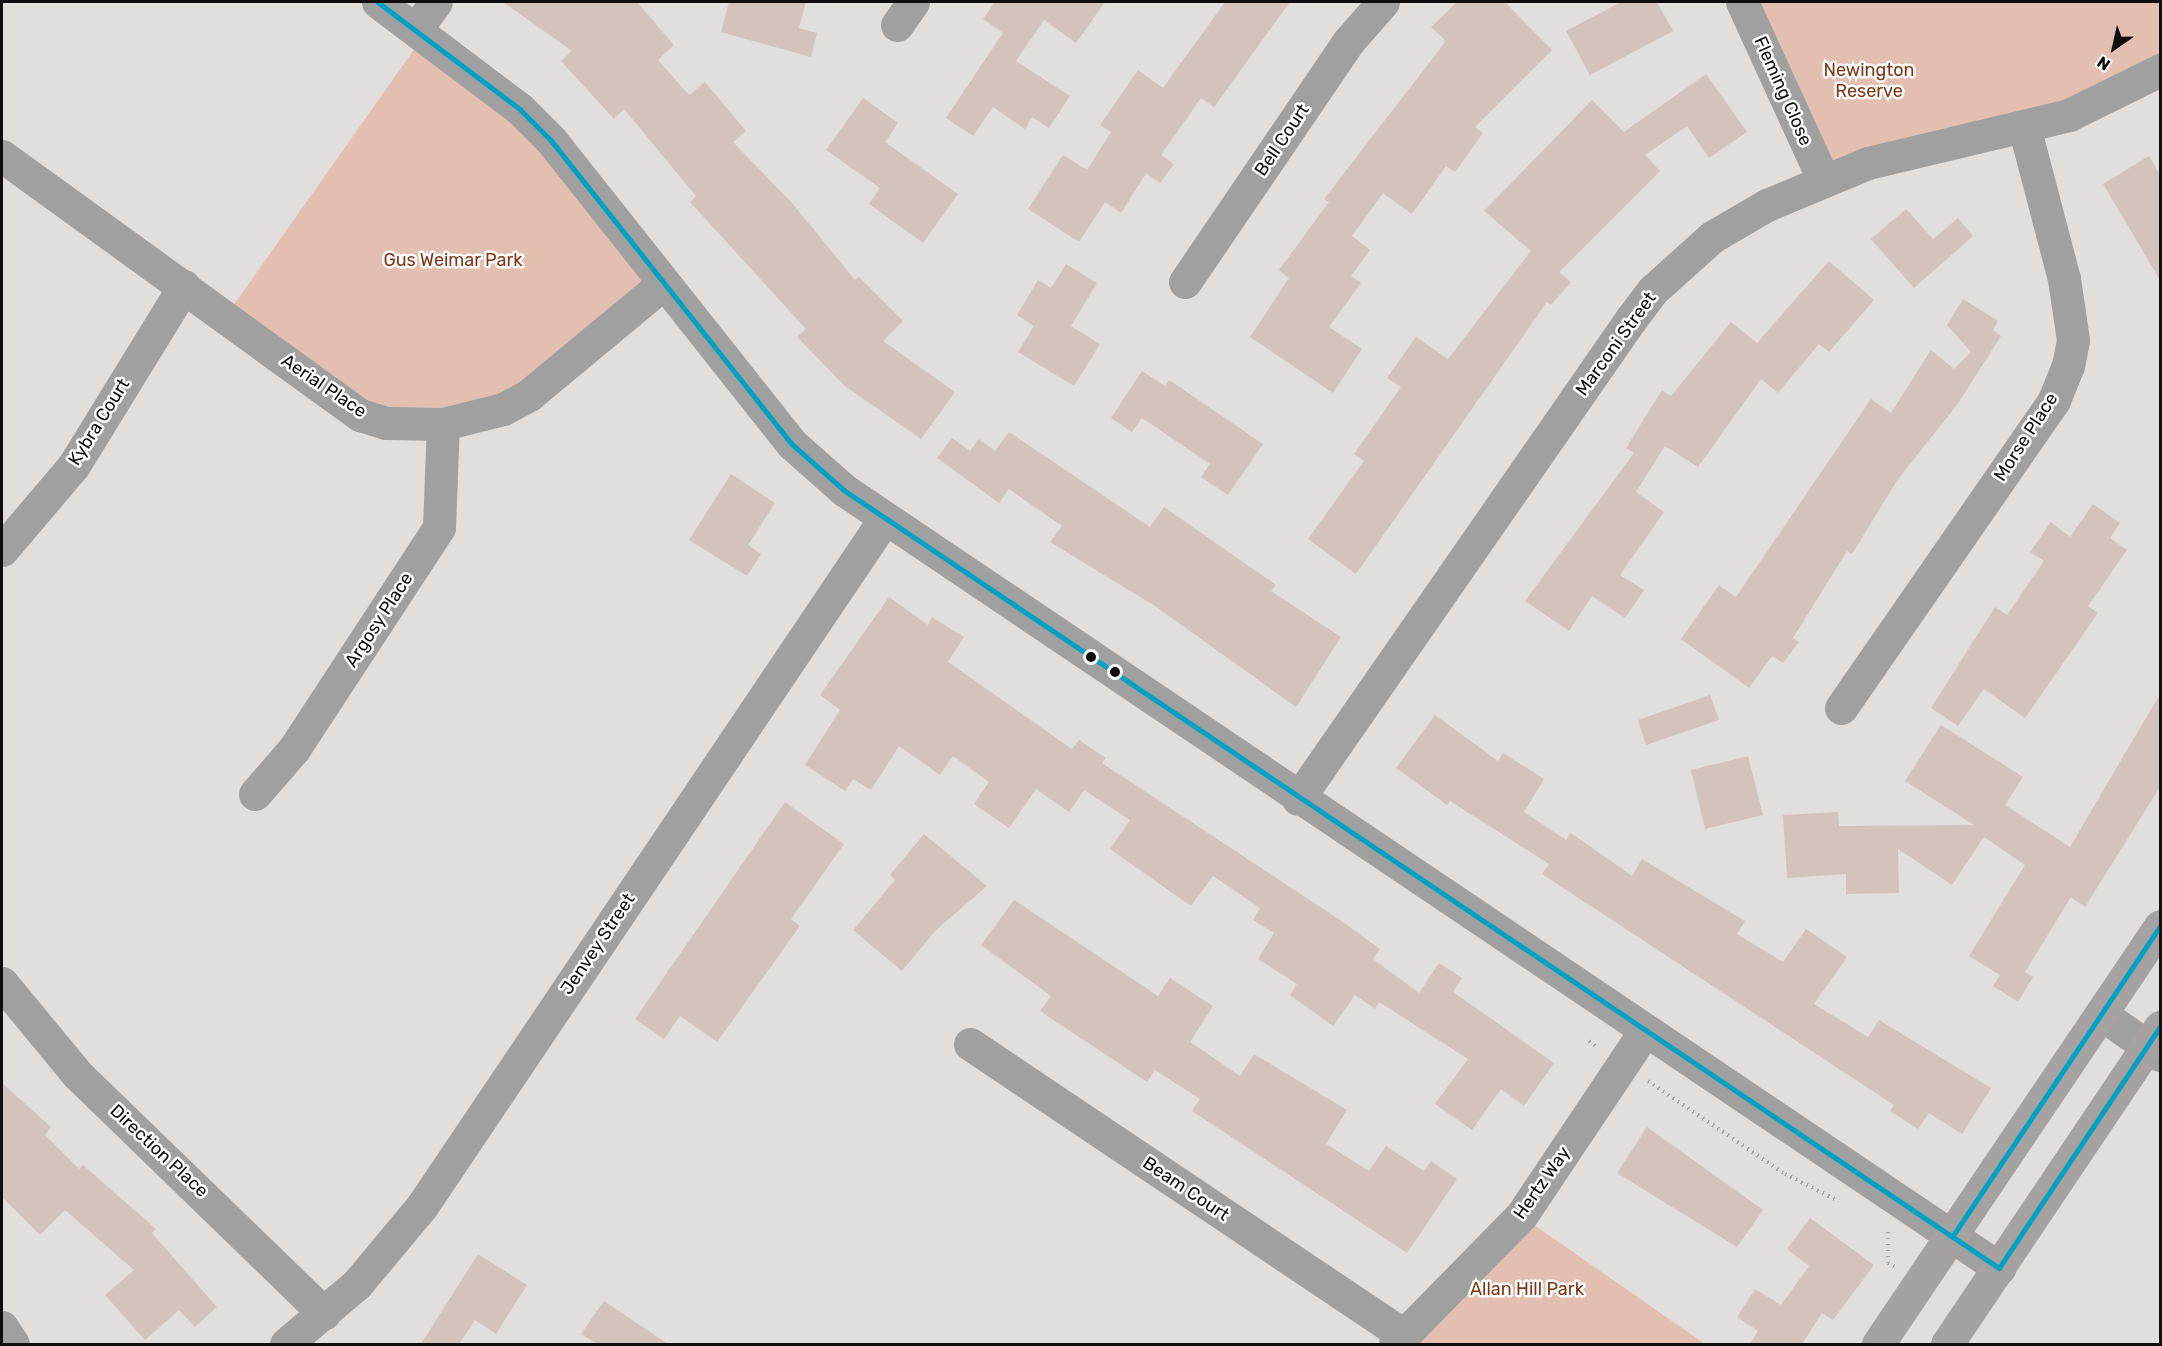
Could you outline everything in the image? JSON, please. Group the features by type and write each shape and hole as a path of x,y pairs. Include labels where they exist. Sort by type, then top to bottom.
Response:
{"main road":[{"path":"1878,1344 2160,926"},
{"path":"1947,1344 2157,1044"}],"street":[{"path":"378,2 417,28 551,140 792,444 883,521 1999,1268"},
{"path":"417,28 436,2"},
{"name":"Bell Court","path":"1185,282 1348,42 1383,2"},
{"name":"Fleming Close","path":"1742,2 1824,180"},
{"name":"Marconi Street","path":"1299,799 1653,290 1712,237 1824,180 1868,163 2024,128 2069,115 2160,70"},
{"name":"Morse Place","path":"1841,708 2054,400 2068,366 2073,340 2064,279 2024,128"},
{"name":"Aerial Place","path":"2,156 360,415 415,427 472,420 529,395 664,283"},
{"name":"Kybra Court","path":"2,550 74,465 184,286"},
{"name":"Argosy Place","path":"255,794 294,749 439,527 443,424"},
{"name":"Jenvey Street","path":"286,1344 357,1284 422,1206 883,521"},
{"name":"Direction Place","path":"2,983 77,1074 324,1313"},
{"path":"2101,1014 2157,1044"},
{"name":"Hertz Way","path":"1399,1339 1521,1216 1645,1031"},
{"name":"Beam Court","path":"970,1044 1399,1339"},
{"path":"2,1327 13,1344"}],"path":[{"path":"1589,1041 1785,1174 1847,1205"},
{"path":"1888,1226 1888,1263"}],"green space":[{"name":"Newington Reserve","path":"1742,2 2160,2 2160,70 1824,181"},
{"name":"Gus Weimar Park","path":"425,34 520,109 664,283 529,395 386,423 226,316"},
{"name":"Allan Hill Park","path":"1521,1216 1705,1344 1395,1344"}],"building":[{"path":"503,2 637,2 674,45 658,60 689,95 705,82 746,131 733,142 792,203 855,280 859,277 903,321 883,341 955,392 921,439 845,386 797,337 806,329 690,202 696,196 624,109 614,119 561,61 572,51"},
{"path":"729,2 806,2 799,28 817,33 811,57 721,32"},
{"path":"995,2 1105,2 1076,43 1044,20 1016,61 1070,96 1049,128 1032,117 1025,129 993,107 973,136 946,118 1003,33 983,19"},
{"path":"1225,2 1290,2 1214,107 1201,98 1161,155 1174,164 1160,183 1146,173 1121,213 1105,202 1079,242 1028,209 1063,155 1087,170 1111,132 1100,125 1138,70 1163,88"},
{"path":"1457,2 1505,2 1552,50 1475,127 1483,133 1455,172 1446,166 1412,214 1383,193 1352,236 1370,250 1351,276 1361,283 1329,327 1362,349 1333,393 1250,337 1289,278 1279,270 1329,202 1324,199 1446,41 1431,27"},
{"path":"1621,2 1657,2 1673,31 1590,75 1566,31"},
{"path":"1706,74 1747,132 1709,158 1687,126 1645,155 1660,171 1559,272 1571,282 1551,305 1547,302 1356,574 1308,539 1364,461 1354,454 1401,387 1387,378 1416,337 1448,359 1531,251 1484,211 1592,100 1624,132"},
{"path":"863,98 898,123 885,142 958,194 923,243 869,204 880,188 826,150"},
{"path":"2149,156 2160,175 2160,280 2103,184"},
{"path":"1906,209 1933,239 1958,218 1973,236 1914,288 1871,239"},
{"path":"1829,261 1874,300 1829,352 1819,344 1778,393 1761,379 1698,467 1665,446 1636,492 1664,512 1620,575 1644,590 1625,618 1592,596 1569,631 1525,601 1634,453 1626,448 1662,390 1671,396 1731,322 1757,343"},
{"path":"1066,264 1097,283 1071,326 1100,344 1074,386 1018,352 1034,326 1017,315 1038,280 1051,288"},
{"path":"1963,299 1998,321 1993,330 2001,336 1957,405 1898,479 1852,554 1847,551 1793,638 1799,642 1783,663 1772,656 1749,688 1681,639 1719,585 1736,597 1871,399 1891,413 1931,350 1954,369 1971,352 1947,325"},
{"path":"1142,371 1165,386 1169,380 1263,444 1228,495 1201,477 1210,464 1142,418 1132,432 1111,418"},
{"path":"1009,432 1150,527 1164,507 1276,585 1271,591 1341,637 1296,707 1155,606 1050,542 1062,526 1009,489 999,503 937,458 952,438 970,451 979,439 995,451"},
{"path":"731,474 775,503 748,545 761,554 747,576 689,540"},
{"path":"2093,504 2120,523 2110,538 2127,550 2088,606 2098,613 2025,718 1984,689 1958,726 1931,708 1995,607 2007,615 2044,561 2030,552 2051,522 2070,537"},
{"path":"889,597 928,625 932,617 964,637 948,662 1072,749 1079,740 1106,758 1102,763 1337,918 1380,949 1373,959 1419,993 1439,963 1462,978 1453,992 1554,1063 1524,1106 1501,1089 1472,1130 1435,1104 1468,1059 1379,1002 1375,1009 1355,995 1333,1026 1290,995 1297,984 1258,959 1274,933 1253,920 1260,908 1213,876 1191,906 1110,849 1130,820 1084,790 1069,812 1036,789 1009,828 974,804 989,782 953,756 940,775 899,746 871,790 853,779 845,791 805,765 840,710 820,695"},
{"path":"2160,694 2160,787 2085,907 2071,897 2025,972 2033,977 2018,1002 1993,986 2000,975 1969,956 2025,865 1984,837 1952,885 1898,849 1899,893 1846,894 1846,874 1787,878 1783,815 1838,812 1839,826 1974,825 1905,781 1941,725 2023,777 2005,805 2070,847"},
{"path":"1710,695 1719,720 1646,745 1638,720"},
{"path":"1435,715 1498,761 1503,753 1544,779 1524,812 1566,840 1571,833 1632,876 1642,859 1745,921 1737,934 1783,962 1806,929 1847,957 1814,1004 1868,1037 1879,1020 1991,1088 1962,1134 1929,1113 1918,1129 1890,1111 1894,1105 1542,874 1549,864 1450,801 1447,805 1396,768"},
{"path":"1748,756 1763,815 1705,829 1691,770"},
{"path":"785,802 844,844 791,919 800,926 717,1042 680,1016 664,1039 635,1019"},
{"path":"924,834 987,886 936,930 902,971 853,930 895,880 890,875"},
{"path":"1014,900 1158,996 1170,978 1213,1006 1190,1042 1240,1076 1254,1054 1347,1110 1326,1144 1369,1171 1386,1146 1424,1171 1431,1161 1457,1179 1407,1253 1192,1111 1200,1099 1155,1070 1147,1082 1040,1011 1051,996 981,945"},
{"path":"2,1083 51,1127 45,1135 79,1169 83,1165 156,1229 152,1233 217,1307 195,1327 179,1310 145,1340 105,1295 134,1270 65,1210 40,1235 2,1197"},
{"path":"1647,1127 1763,1210 1737,1247 1617,1173"},
{"path":"1810,1218 1874,1265 1833,1320 1822,1313 1802,1344 1750,1344 1758,1331 1737,1317 1755,1289 1781,1305 1809,1266 1787,1249"},
{"path":"478,1254 527,1285 496,1334 475,1320 459,1344 421,1344"},
{"path":"604,1301 668,1344 597,1344 581,1334"}],"transit line":[{"path":"378,2 520,109 551,140 792,444 844,490 1999,1268 2160,1027"},
{"path":"1952,1237 2160,926"}]}
